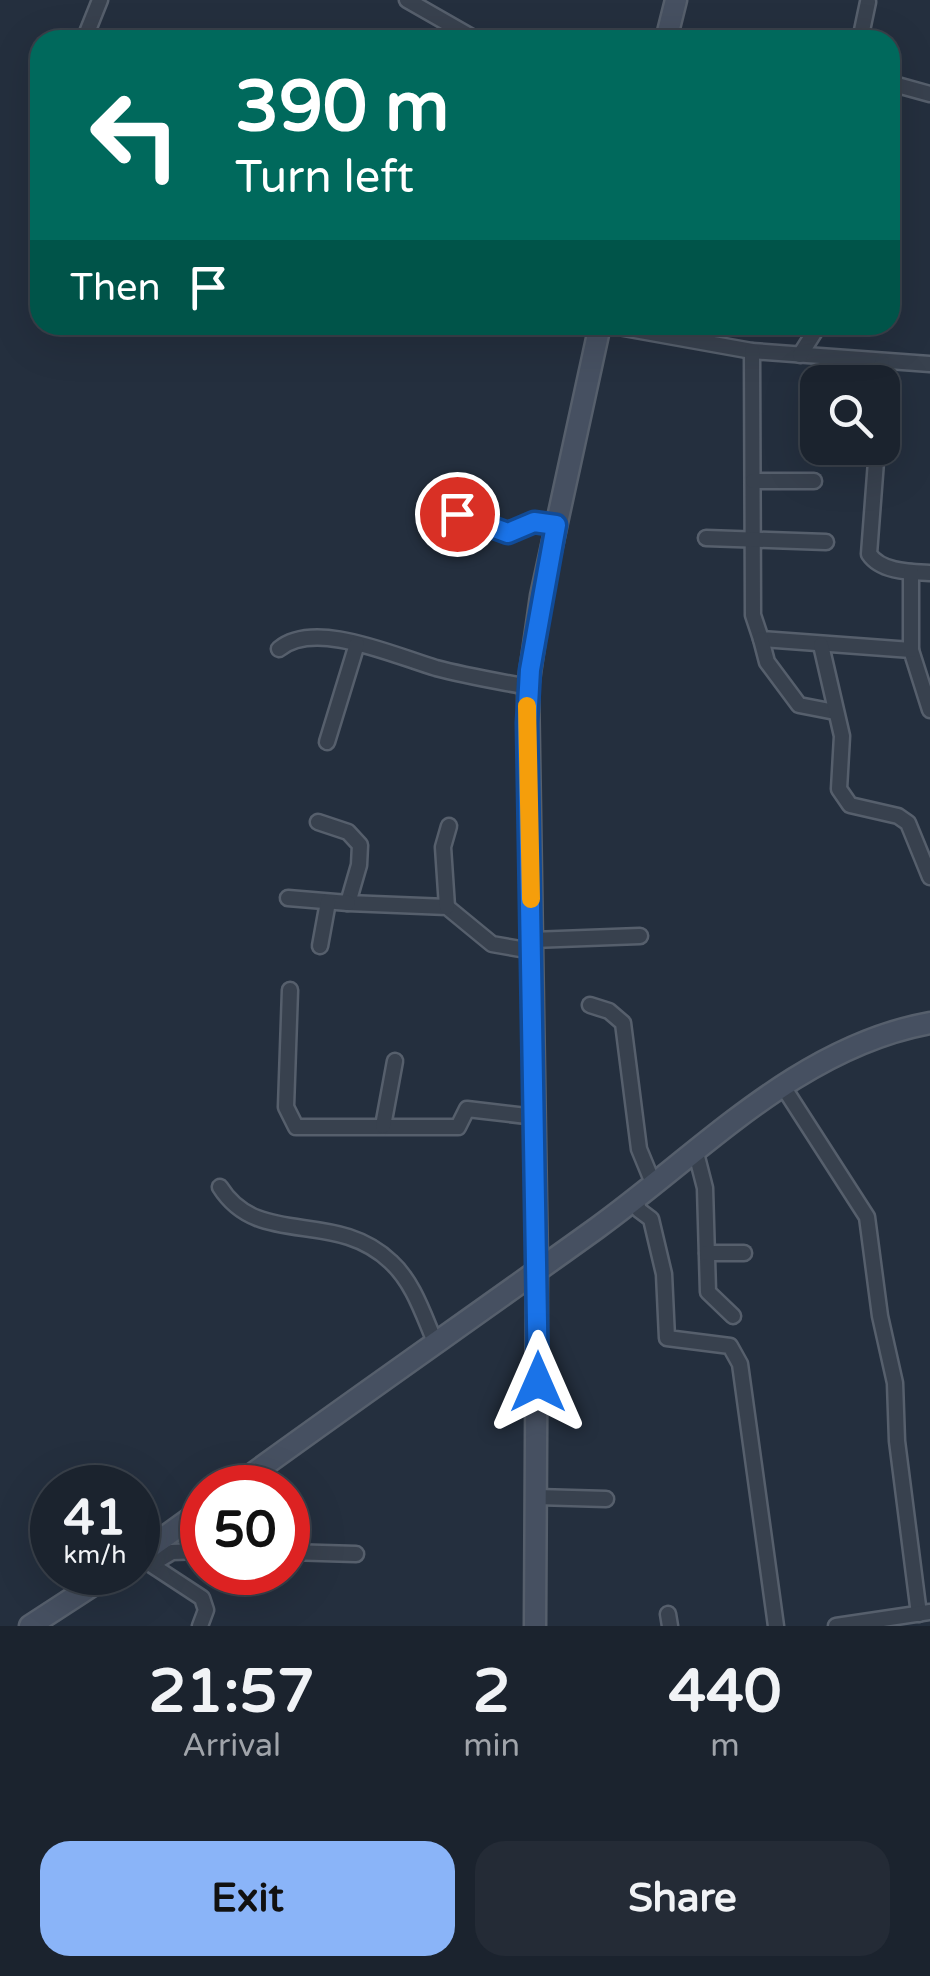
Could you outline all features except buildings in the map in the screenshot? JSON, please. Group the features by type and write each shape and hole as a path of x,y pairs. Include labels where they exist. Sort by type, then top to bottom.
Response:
{"main road":[{"path":"668,30 676,0"},
{"path":"535,1626 538,1266 528,688 556,525 601,335"},
{"path":"265,1465 784,1088 862,1042 930,1024"},
{"path":"160,1544 180,1528"},
{"path":"30,1626 78,1595"}],"street":[{"path":"88,30 100,0"},
{"path":"407,0 436,7 465,30"},
{"path":"862,30 868,2"},
{"path":"900,86 930,94"},
{"path":"660,335 752,351 930,364"},
{"path":"800,355 813,335"},
{"path":"752,351 753,615 767,662 799,705 835,712"},
{"path":"876,465 869,554 877,563 911,572 930,572"},
{"path":"752,481 814,482"},
{"path":"457,514 508,533 534,522 556,525"},
{"path":"706,538 826,542"},
{"path":"911,572 911,650 930,710"},
{"path":"279,648 304,637 357,644 438,669 528,688"},
{"path":"760,639 911,650"},
{"path":"327,742 357,644"},
{"path":"820,645 842,736 838,774 844,798 850,806 898,816 908,823 930,877"},
{"path":"318,822 348,832 360,845 359,865 348,903"},
{"path":"447,907 443,847 449,826"},
{"path":"288,898 447,907 492,944 532,945 640,936"},
{"path":"320,946 328,902"},
{"path":"290,990 286,1107 292,1124 300,1128 460,1127 467,1110 535,1117"},
{"path":"590,1004 609,1011 622,1023 639,1149 653,1183"},
{"path":"383,1126 395,1061"},
{"path":"784,1088 867,1217 880,1316 896,1383 897,1441 924,1613 836,1626"},
{"path":"695,1149 705,1188 708,1292 734,1316"},
{"path":"220,1187 232,1206 248,1217 347,1234 388,1258 413,1292 436,1344"},
{"path":"635,1197 639,1210 652,1219 664,1273 667,1338 730,1346 740,1364 776,1626"},
{"path":"707,1253 744,1252"},
{"path":"538,1497 606,1499"},
{"path":"310,1553 356,1554"},
{"path":"160,1571 202,1598 206,1610 200,1626"}],"slow traffic":[{"path":"527,706 531,899"}],"route":[{"path":"457,514 512,534 534,522 556,525 530,670 526,765 538,1382"}]}
